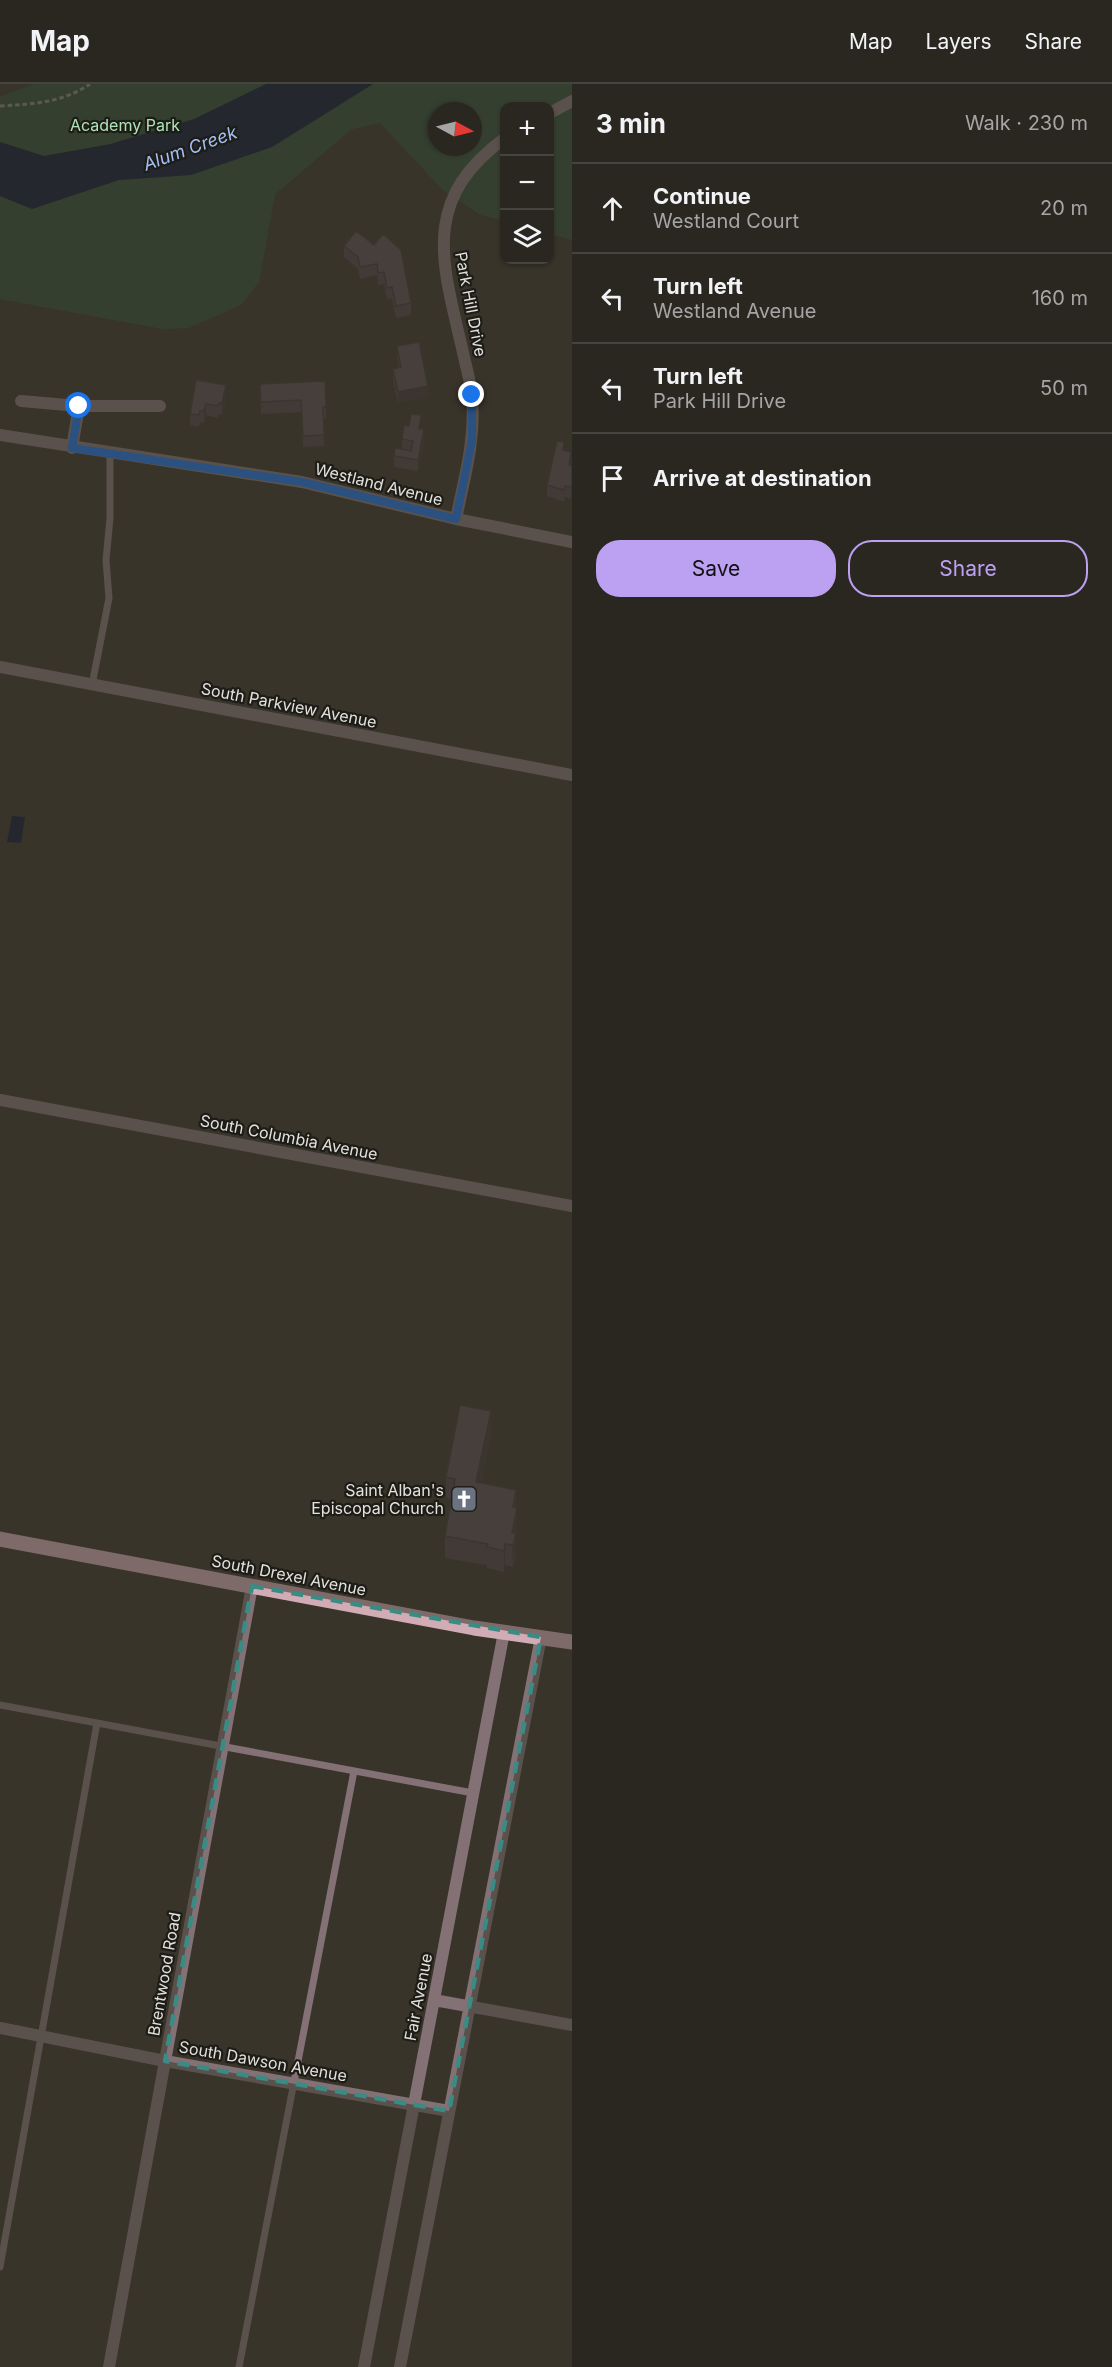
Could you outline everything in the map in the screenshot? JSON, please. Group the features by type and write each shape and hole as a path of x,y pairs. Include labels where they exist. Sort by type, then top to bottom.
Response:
{"main road":[{"name":"South Drexel Avenue","path":"0,1539 504,1632 572,1642"}],"street":[{"path":"554,110 572,101"},
{"name":"Park Hill Drive","path":"456,519 472,440 472,395 444,262 443,241 452,201 473,163 500,141"},
{"path":"21,401 79,406 160,406"},
{"path":"72,448 79,406"},
{"name":"Westland Avenue","path":"0,435 110,454 302,482 456,519 572,542"},
{"name":"South Parkview Avenue","path":"0,667 572,775"},
{"name":"South Columbia Avenue","path":"0,1100 572,1206"},
{"name":"Brentwood Road","path":"109,2367 252,1586"},
{"name":"Fair Avenue","path":"364,2367 504,1632"},
{"path":"400,2367 541,1636"},
{"path":"434,2000 572,2025"},
{"name":"South Dawson Avenue","path":"0,2028 165,2061 449,2110"}],"lane":[{"path":"92,685 106,619 108,598 106,561 110,518 110,454"},
{"path":"0,1705 473,1793"},
{"path":"0,2267 97,1723"},
{"path":"239,2367 354,1771"}],"path":[{"path":"0,106 35,104 73,96 90,84"}],"highlighted area":[{"path":"252,1586 541,1637 449,2111 165,2061"}],"green space":[{"name":"Academy Park","path":"34,84 333,84 213,143 68,152 44,156 0,142 0,97"},
{"path":"373,84 572,84 572,240 554,235 554,102 500,102 500,220 481,215 443,190 380,123 352,129 275,194 259,282 241,305 188,328 163,329 0,299 0,196 32,209 119,180 191,175 272,147"}],"water":[{"name":"Alum Creek","path":"266,84 373,84 272,147 191,175 119,180 32,209 0,196 0,142 44,156 110,144 194,119"},
{"path":"12,816 25,817 21,843 7,842"}],"building":[{"path":"356,231 374,245 383,234 401,250 411,303 396,306 392,287 387,288 384,272 378,273 377,264 360,267 358,257 344,246"},
{"path":"419,342 428,386 398,392 393,369 401,367 397,346"},
{"path":"196,380 226,385 222,403 218,406 206,404 204,411 200,411 199,415 190,414"},
{"path":"325,381 324,435 303,436 301,400 261,402 260,384"},
{"path":"411,414 421,415 419,429 424,429 418,460 394,456 395,448 411,451 413,441 402,439 404,425 409,426"},
{"path":"557,441 564,442 563,450 571,452 569,465 572,466 572,485 571,487 565,486 564,490 547,485"},
{"name":"Saint Alban's Episcopal Church","path":"460,1405 491,1411 476,1482 516,1490 513,1507 517,1508 512,1533 516,1533 513,1545 505,1544 504,1551 487,1547 488,1544 445,1536 455,1479 446,1477"}],"place":[{"name":"Saint Alban's Episcopal Church","path":"464,1499"}],"route":[{"path":"79,406 72,448 302,482 456,519 472,440 472,395"}]}
